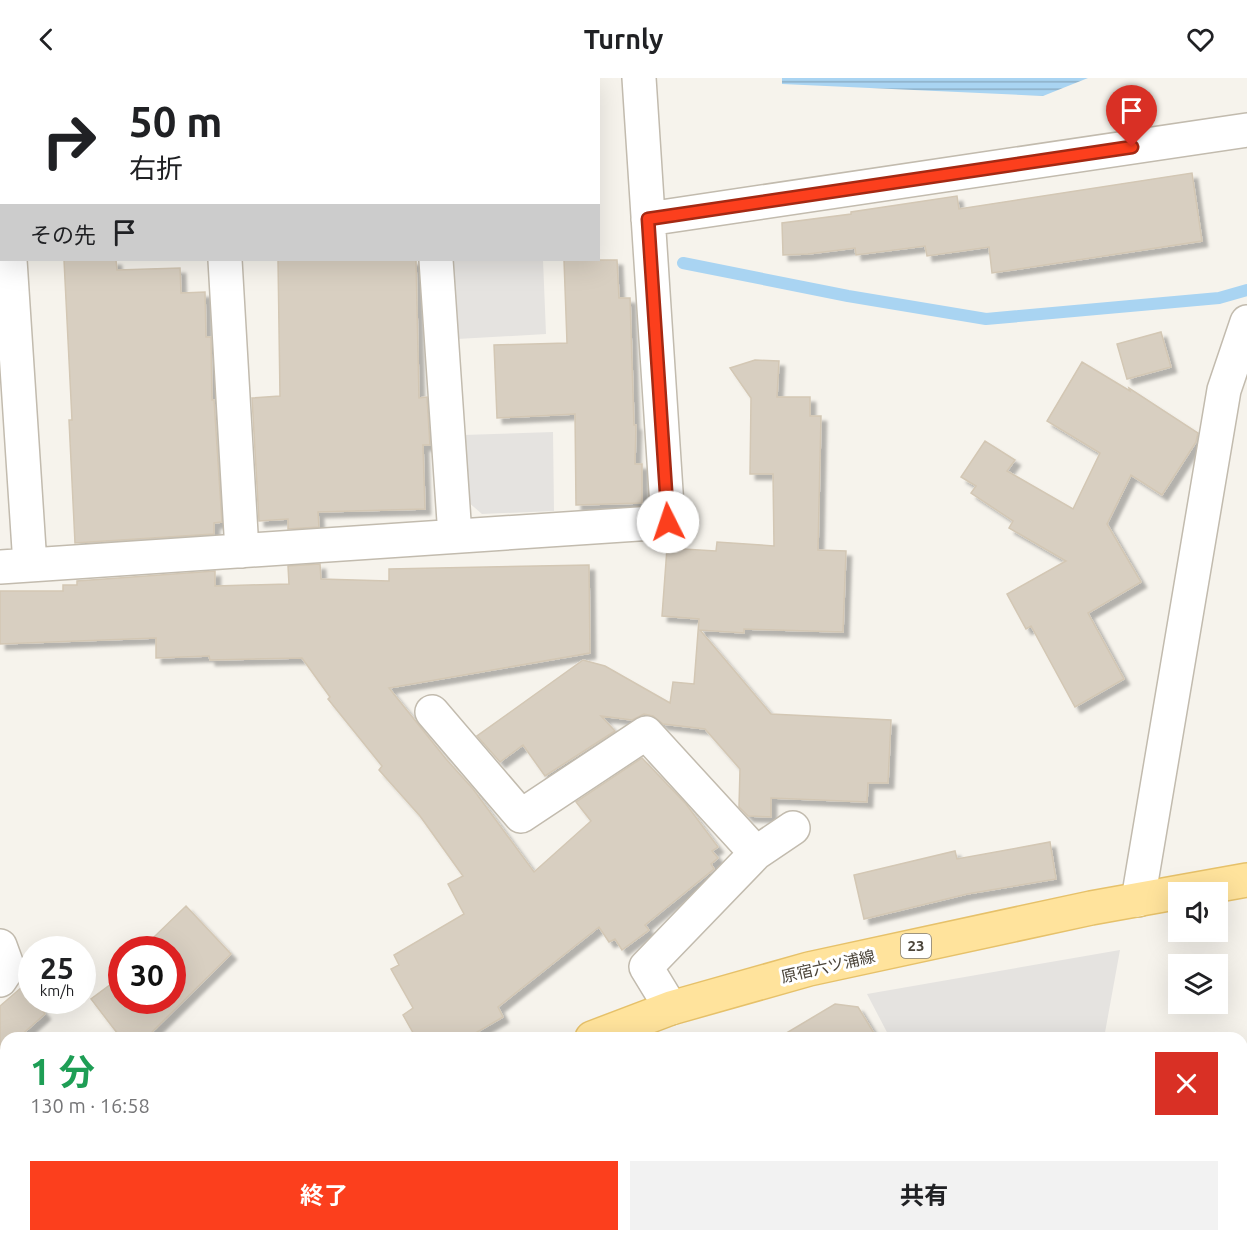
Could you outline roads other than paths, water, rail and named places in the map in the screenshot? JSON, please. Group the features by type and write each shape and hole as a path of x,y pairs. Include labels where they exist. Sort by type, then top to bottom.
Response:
{"main road":[{"name":"原宿六ツ浦線","path":"608,1032 670,1008 809,969 1138,900 1247,880"}],"street":[{"path":"10,261 15,566 668,522 639,78"},
{"path":"648,219 1247,130"},
{"path":"225,261 243,550"},
{"path":"436,261 455,536"},
{"path":"1138,900 1224,390 1247,322"},
{"path":"432,712 521,816 646,733 756,853"},
{"path":"670,1008 646,967 756,853 793,828"},
{"path":"0,946 8,968 0,980"}],"water":[{"path":"782,78 1088,78 1043,96 782,84"}],"waterway":[{"path":"683,263 848,296 986,319 1219,298 1247,290"}]}
